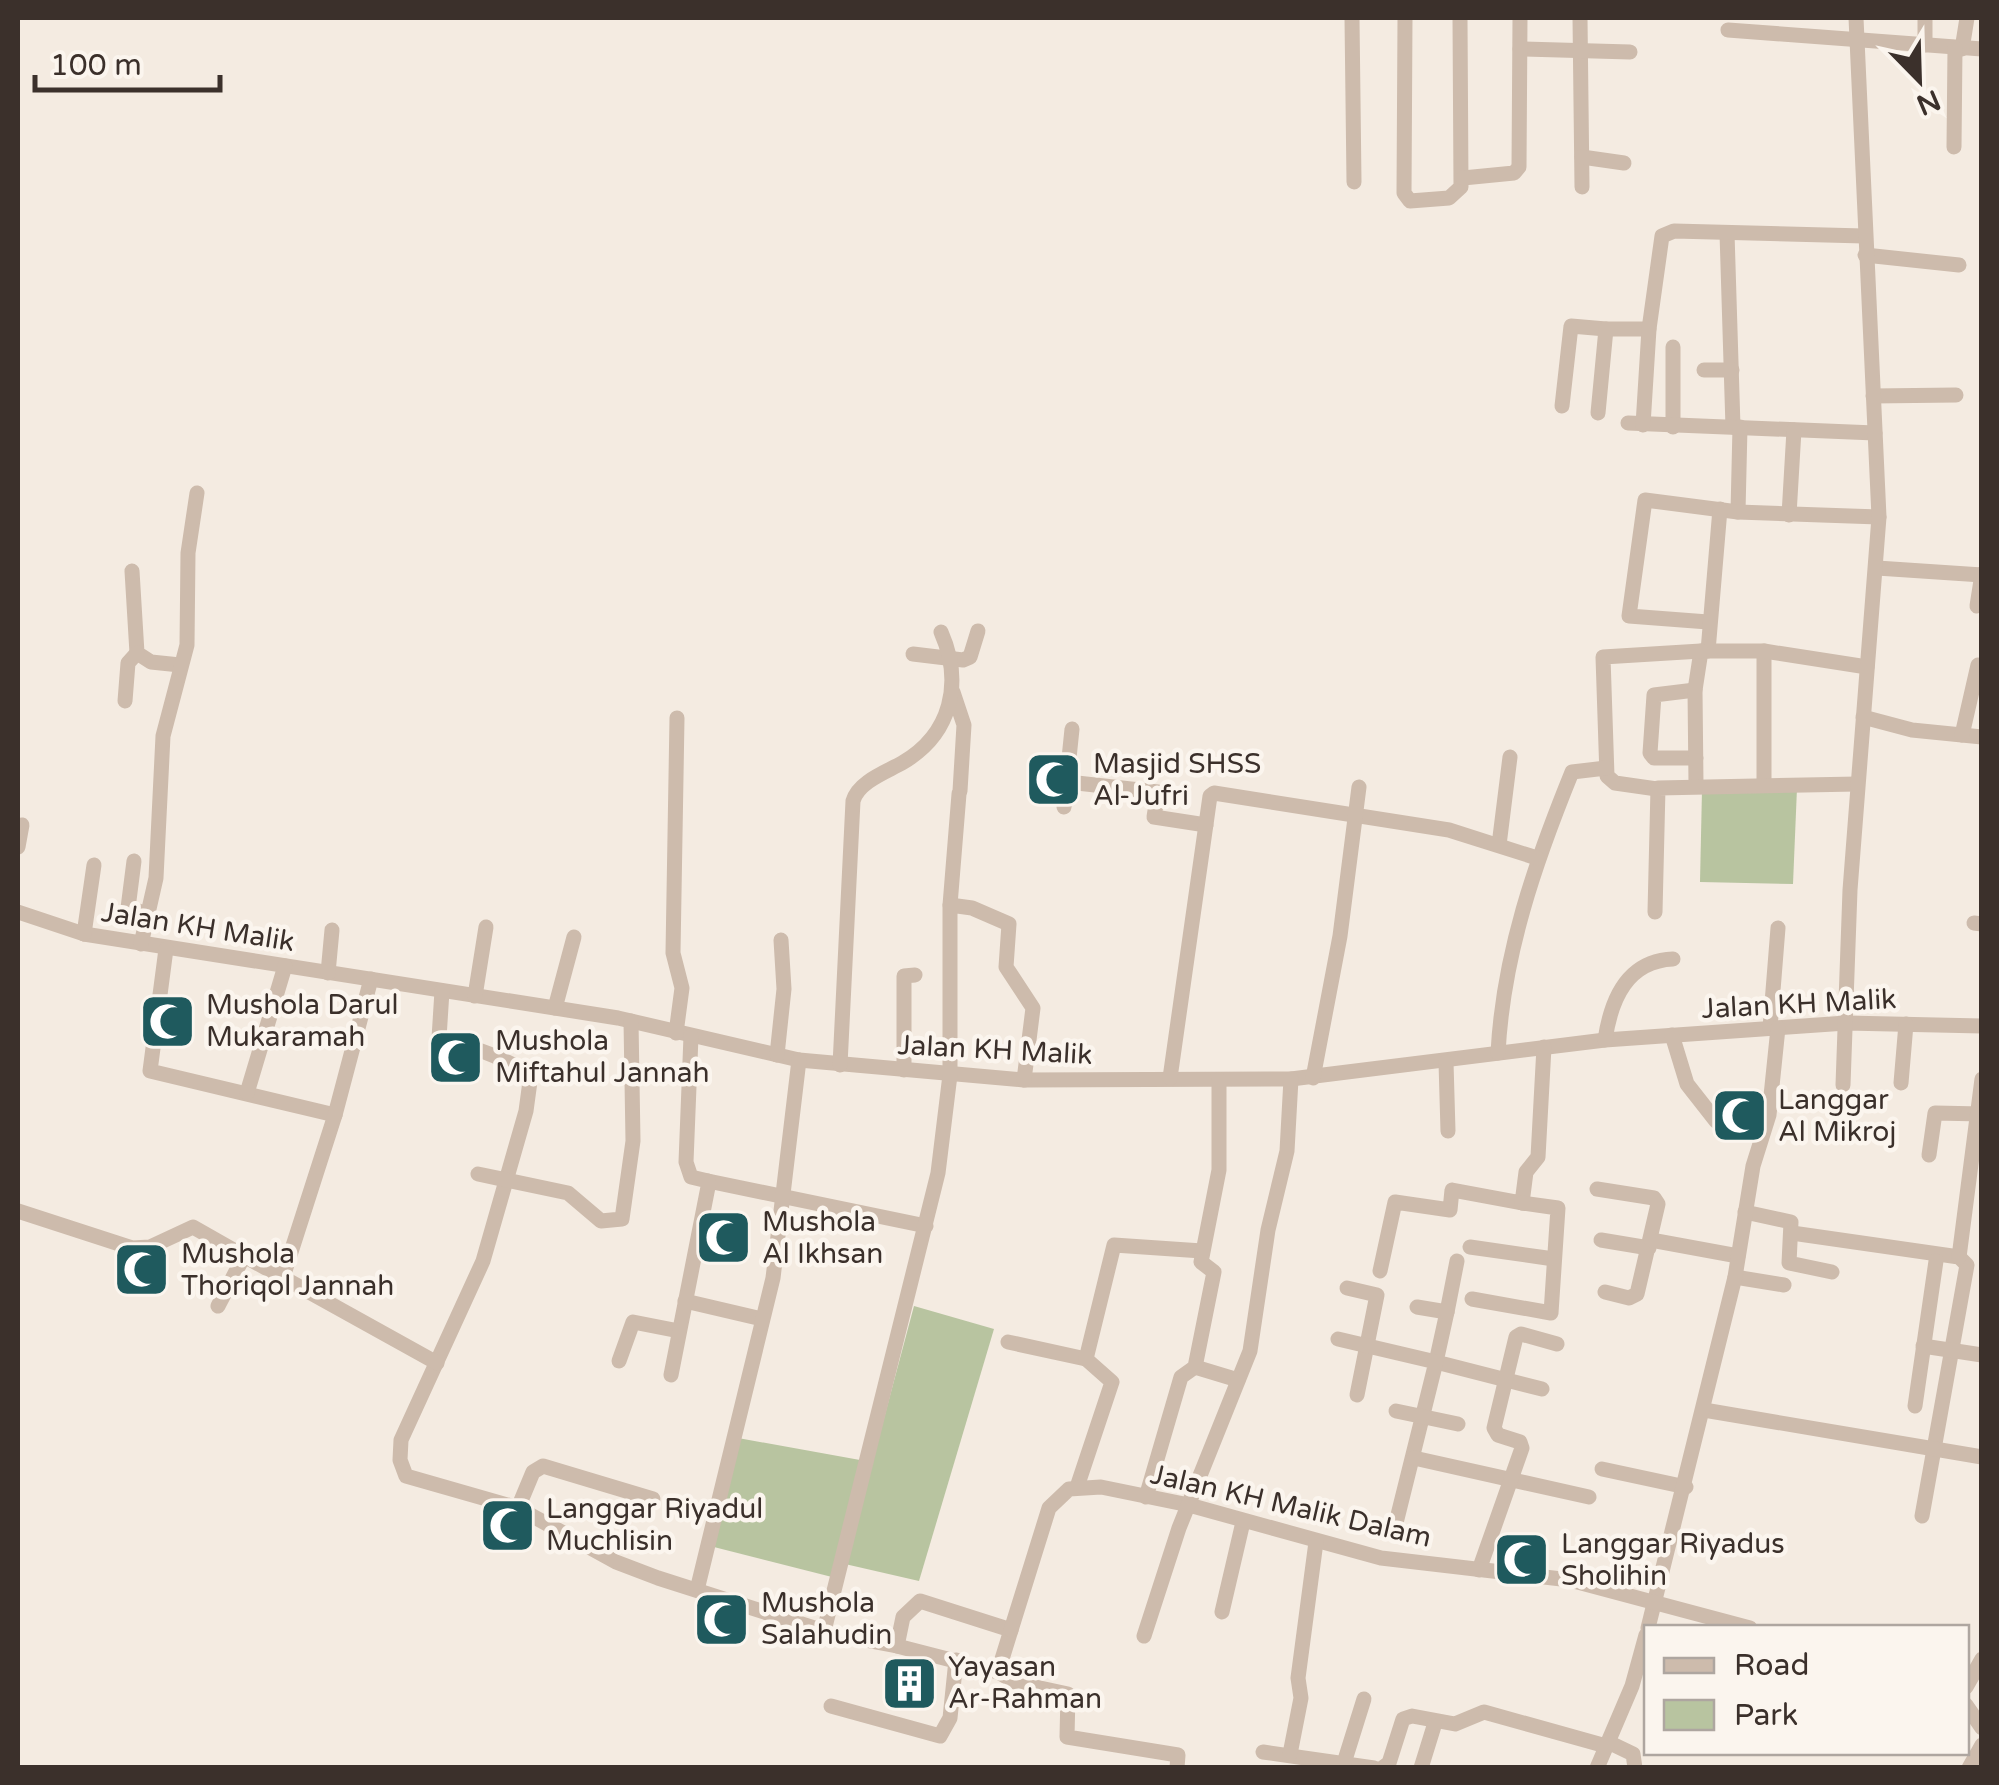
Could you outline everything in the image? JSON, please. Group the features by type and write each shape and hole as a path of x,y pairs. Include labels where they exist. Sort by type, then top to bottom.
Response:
{"street":[{"path":"1352,18 1354,182"},
{"path":"1405,18 1404,193 1410,200 1449,198 1457,194 1463,178 1460,18"},
{"path":"1463,178 1517,171 1520,18"},
{"path":"1580,18 1582,187"},
{"path":"1843,1084 1857,784 1880,517 1856,18"},
{"path":"1924,45 1925,18"},
{"path":"1954,147 1959,49 1967,18"},
{"path":"1728,30 1982,50"},
{"path":"1520,50 1630,52"},
{"path":"1582,157 1624,163"},
{"path":"1864,236 1674,230 1662,236 1636,424 1875,433"},
{"path":"1727,233 1738,512"},
{"path":"1865,255 1959,265"},
{"path":"1562,406 1572,326 1649,329"},
{"path":"1598,413 1606,329"},
{"path":"1673,346 1673,427"},
{"path":"1704,370 1732,370"},
{"path":"1873,396 1956,395"},
{"path":"1789,515 1794,430"},
{"path":"141,944 158,855 163,736 187,645 188,553 196,494"},
{"path":"1708,622 1632,619 1628,614 1645,500 1738,512 1880,517"},
{"path":"1696,784 1695,690 1705,651 1720,509"},
{"path":"1878,568 1982,574 1977,606"},
{"path":"126,702 128,663 137,653 132,571"},
{"path":"913,654 952,662 970,656 978,631"},
{"path":"824,1631 926,1226 938,1173 950,1075 950,905 964,725 953,692 952,662 941,632"},
{"path":"1857,784 1764,782 1657,789 1615,783 1608,779 1606,768 1604,657 1764,651 1867,667"},
{"path":"1764,651 1764,782"},
{"path":"137,653 151,662 180,665"},
{"path":"1962,735 1978,665"},
{"path":"1695,690 1654,695 1650,752 1654,758 1696,758"},
{"path":"840,1065 855,793 908,760 938,732 953,692"},
{"path":"1863,717 1912,730 1982,737"},
{"path":"677,718 673,953 682,988 686,1162 691,1177 784,1193 926,1226"},
{"path":"1064,806 1072,730"},
{"path":"1499,844 1510,757"},
{"path":"1498,1053 1501,994 1537,858 1572,772 1606,768"},
{"path":"1068,782 1158,792 1154,817 1206,826"},
{"path":"1313,1078 1340,936 1359,787"},
{"path":"1655,912 1657,789"},
{"path":"1170,1078 1214,793 1449,830 1537,858"},
{"path":"18,847 22,824"},
{"path":"134,861 128,908 148,914"},
{"path":"84,934 94,865"},
{"path":"950,905 972,908 1009,924 1006,966 1033,1008 1024,1080"},
{"name":"Jalan KH Malik","path":"18,912 84,934 631,1021 799,1060 1024,1080 1291,1080 1605,1040 1846,1024 1982,1026"},
{"path":"475,996 486,927"},
{"path":"1650,1625 1704,1410 1735,1277 1753,1166 1769,1114 1778,928"},
{"path":"328,973 332,930"},
{"path":"554,1008 574,937"},
{"path":"777,1055 784,990 781,940"},
{"path":"166,949 148,1068 335,1116"},
{"path":"1605,1040 1610,1012 1628,978 1656,960 1673,960"},
{"path":"247,1093 285,966"},
{"path":"904,1070 904,976 915,975"},
{"path":"283,1277 335,1116 371,979"},
{"path":"442,991 439,1038 468,1042 494,1060 530,1073 526,1110 483,1261 408,1418 398,1451 402,1468 420,1482 518,1508 616,1562 697,1590 824,1631 956,1660 998,1672 1017,1683 1068,1694 1064,1732 1068,1738 1178,1755 1177,1768"},
{"path":"478,1174 506,1183 568,1193 602,1221 622,1219 632,1142 631,1021"},
{"path":"1901,1084 1906,1024"},
{"path":"1672,1036 1687,1084 1716,1122"},
{"path":"1522,1203 1526,1172 1538,1157 1544,1047"},
{"path":"697,1590 762,1319 784,1193 799,1060"},
{"path":"1446,1062 1448,1131"},
{"path":"1922,1516 1968,1271 1959,1257 1982,1079"},
{"path":"1146,1498 1181,1377 1195,1367 1214,1272 1202,1266 1202,1252 1219,1170 1220,1080"},
{"path":"1144,1636 1189,1505 1250,1350 1268,1230 1288,1151 1291,1080"},
{"path":"1930,1155 1935,1114 1979,1114"},
{"path":"671,1375 708,1181"},
{"path":"1597,1188 1656,1200 1650,1244 1636,1294 1629,1298 1605,1292"},
{"path":"1380,1271 1394,1202 1450,1210 1452,1190 1558,1208 1551,1313 1472,1299"},
{"path":"18,1211 132,1248 150,1247 192,1227 437,1363"},
{"path":"1745,1212 1792,1222 1788,1263 1832,1272"},
{"path":"1792,1233 1959,1257"},
{"path":"1600,1240 1738,1256"},
{"path":"1086,1360 1114,1245 1202,1252"},
{"path":"1470,1247 1554,1259"},
{"path":"218,1306 244,1256"},
{"path":"1394,1532 1425,1417 1457,1261"},
{"path":"1914,1406 1936,1261"},
{"path":"1735,1277 1784,1285"},
{"path":"1347,1288 1376,1294 1357,1395"},
{"path":"685,1301 762,1319"},
{"path":"1418,1306 1447,1312"},
{"path":"619,1361 633,1322 679,1331"},
{"path":"1480,1570 1513,1483 1522,1445 1498,1435 1494,1428 1518,1334 1557,1344"},
{"path":"1338,1339 1542,1389"},
{"path":"998,1672 1049,1508 1077,1487 1112,1382 1086,1360 1008,1342"},
{"path":"1924,1346 1982,1355"},
{"path":"1195,1367 1238,1380"},
{"path":"1704,1410 1982,1458"},
{"path":"1396,1411 1458,1424"},
{"path":"1414,1458 1589,1497"},
{"path":"518,1508 533,1472 543,1466 653,1499"},
{"path":"1602,1469 1686,1487"},
{"name":"Jalan KH Malik Dalam","path":"1077,1487 1102,1486 1189,1505 1405,1563 1570,1580 1740,1625"},
{"path":"1222,1612 1242,1522"},
{"path":"1285,1758 1301,1698 1298,1678 1316,1542"},
{"path":"897,1646 904,1617 914,1602 920,1601 1011,1630"},
{"path":"1597,1768 1632,1686 1644,1645"},
{"path":"1969,1682 1982,1659"},
{"path":"832,1706 940,1736 950,1718 956,1660"},
{"path":"1344,1763 1364,1699"},
{"path":"1382,1768 1389,1763 1402,1722 1412,1716 1448,1725 1484,1712 1607,1744 1633,1754 1635,1768"},
{"path":"1421,1768 1434,1726"},
{"path":"1969,1768 1982,1745"},
{"path":"1263,1752 1374,1768"}],"green space":[{"path":"1797,788 1793,884 1700,882 1702,790"},
{"path":"914,1306 994,1329 919,1581 845,1564"},
{"path":"738,1438 860,1460 832,1577 710,1546"}],"place":[{"name":"Masjid SHSS Al-Jufri","path":"1054,780"},
{"name":"Mushola Darul Mukaramah","path":"167,1021"},
{"name":"Mushola Miftahul Jannah","path":"456,1057"},
{"name":"Langgar Al Mikroj","path":"1739,1116"},
{"name":"Mushola Al Ikhsan","path":"723,1238"},
{"name":"Mushola Thoriqol Jannah","path":"142,1270"},
{"name":"Langgar Riyadul Muchlisin","path":"507,1525"},
{"name":"Langgar Riyadus Sholihin","path":"1522,1560"},
{"name":"Mushola Salahudin","path":"722,1619"},
{"name":"Yayasan Ar-Rahman","path":"909,1683"}]}
